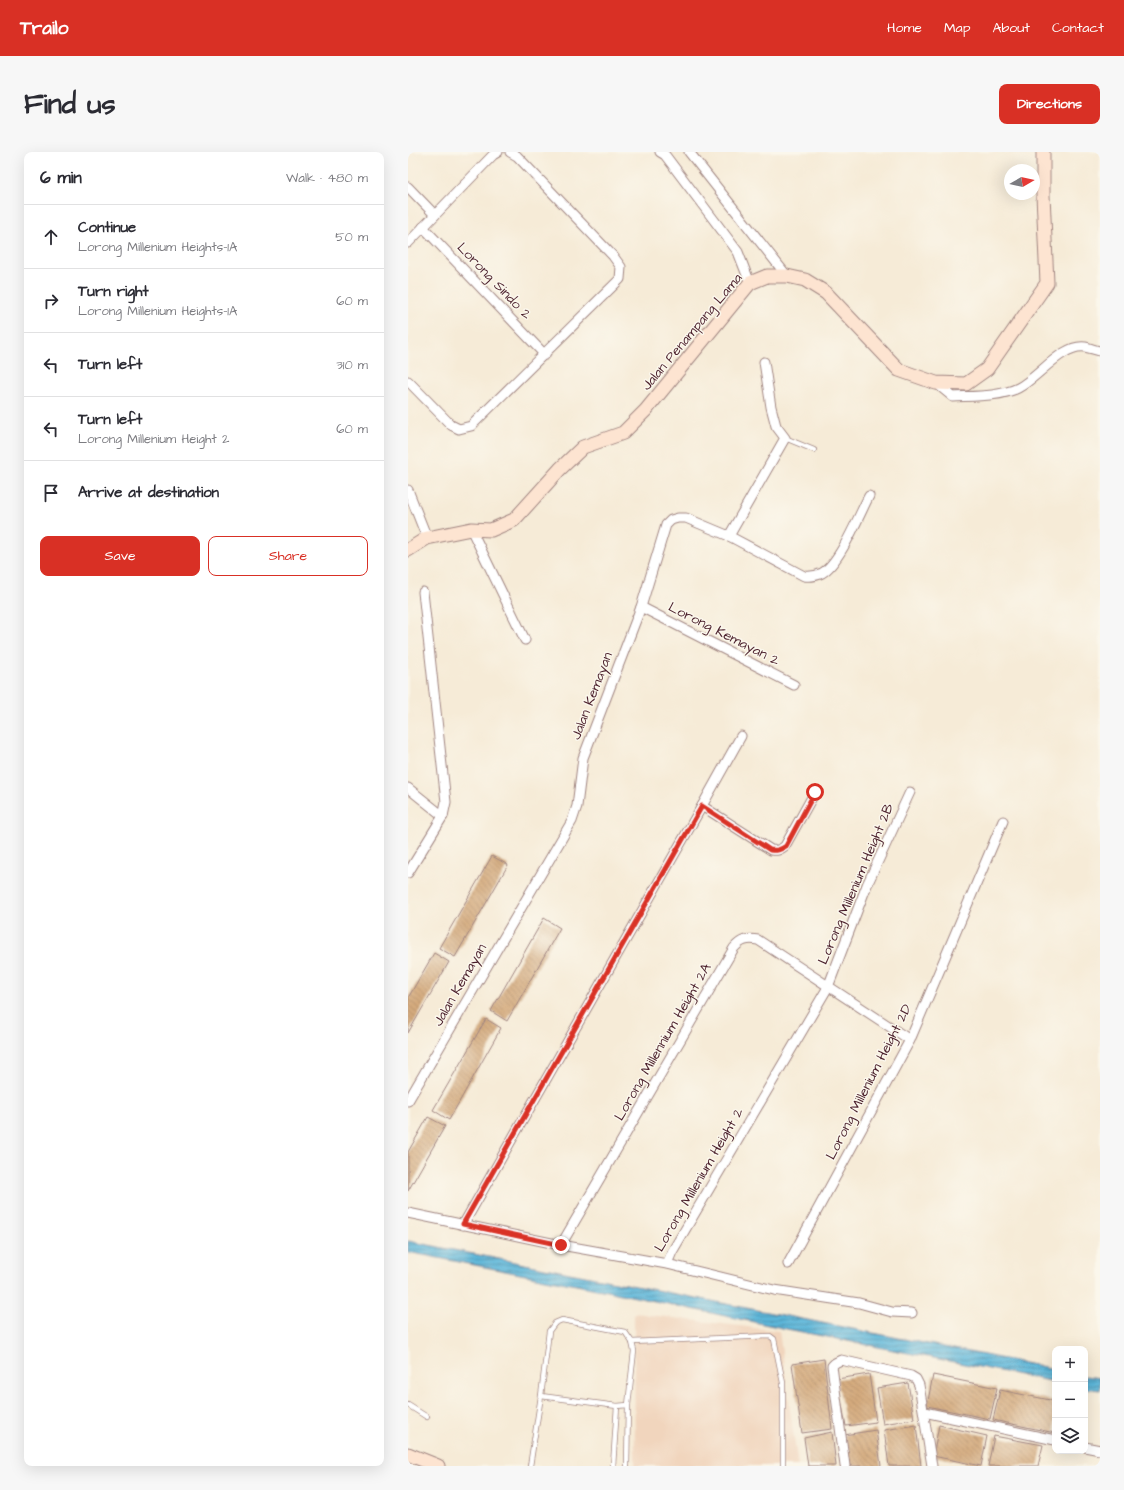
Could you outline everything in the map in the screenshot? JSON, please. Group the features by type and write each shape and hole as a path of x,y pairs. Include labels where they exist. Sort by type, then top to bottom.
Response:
{"main road":[{"name":"Jalan Penampang Lama","path":"408,550 427,538 471,529 491,530 514,520 560,469 583,447 622,433 646,410 750,283 767,276 787,276 805,280 826,293 899,370 936,383 966,384 987,369 1047,283 1043,195 1043,152"},
{"path":"408,1454 438,1466"}],"street":[{"path":"408,243 492,155 498,152"},
{"path":"408,381 452,425 459,429 471,426 479,420 545,355 620,279 621,267 614,256 517,156 510,152"},
{"path":"660,152 665,155 738,252 750,283"},
{"path":"689,152 787,276"},
{"path":"408,187 435,215"},
{"name":"Lorong Sindo 2","path":"423,227 545,355"},
{"path":"936,383 953,397 988,396 1017,388 1038,374 1052,360 1075,348 1084,347 1100,351"},
{"path":"729,536 785,438 776,426 771,407 764,362"},
{"path":"408,490 427,538"},
{"name":"Jalan Kemayan","path":"408,1101 572,821 577,806 583,758 641,607 666,525 671,520 686,518 729,536 804,576 812,577 823,573 841,553 869,496"},
{"path":"471,529 525,640"},
{"path":"408,873 443,816 446,802 423,592"},
{"name":"Lorong Kemayan 2","path":"641,607 794,685"},
{"path":"463,1224 741,736"},
{"path":"408,788 443,816"},
{"path":"702,806 770,850 775,850 786,846 815,792"},
{"name":"Lorong Millenium Height 2B","path":"828,986 867,885 910,792"},
{"name":"Lorong Millenium Height 2D","path":"788,1264 910,1040 1003,821"},
{"name":"Lorong Millennium Height 2A","path":"561,1245 739,942 751,939 758,940 828,986"},
{"path":"828,986 910,1040"},
{"name":"Lorong Millenium Height 2","path":"408,1213 561,1245 667,1264 672,1252 828,986"},
{"path":"667,1264 774,1290 859,1303 892,1312 912,1313"},
{"path":"845,1466 832,1366 841,1360 911,1376 916,1379 919,1384 932,1466"},
{"path":"924,1412 1052,1439"},
{"path":"1088,1448 1100,1450"}],"lane":[{"path":"785,438 814,450"},
{"path":"530,1466 549,1331 555,1323 562,1320 625,1332 632,1342 634,1351 628,1405 627,1466"},
{"path":"632,1342 770,1336 774,1339 783,1383 783,1466"},
{"path":"541,1396 617,1406 628,1405"},
{"path":"408,1405 427,1417"},
{"path":"613,1466 617,1406"}],"shaded area":[{"path":"634,1313 779,1331 798,1466 635,1466"}],"water":[{"path":"408,1241 1052,1368 1052,1381 792,1330 607,1291 408,1252"},
{"path":"1088,1376 1100,1378 1100,1390 1088,1388"}],"building":[{"path":"492,856 508,865 455,957 439,948"},
{"path":"544,918 560,928 507,1021 491,1011"},
{"path":"434,953 449,962 408,1033 408,998"},
{"path":"486,1019 501,1028 449,1120 433,1110"},
{"path":"428,1117 445,1126 408,1191 408,1152"},
{"path":"824,1359 832,1429 802,1433 792,1364"},
{"path":"869,1374 876,1422 846,1426 837,1379"},
{"path":"933,1375 997,1388 990,1419 927,1406"},
{"path":"908,1383 914,1419 883,1424 877,1388"},
{"path":"1000,1390 1052,1400 1052,1432 993,1420"},
{"path":"916,1425 921,1466 889,1466 884,1430"},
{"path":"939,1425 987,1436 981,1466 933,1456"},
{"path":"876,1430 881,1466 850,1466 844,1435"},
{"path":"832,1432 836,1466 808,1466 804,1438"},
{"path":"994,1436 1043,1445 1038,1466 988,1466"}],"route":[{"path":"561,1245 463,1224 702,806 770,850 775,850 786,846 815,792"}]}
